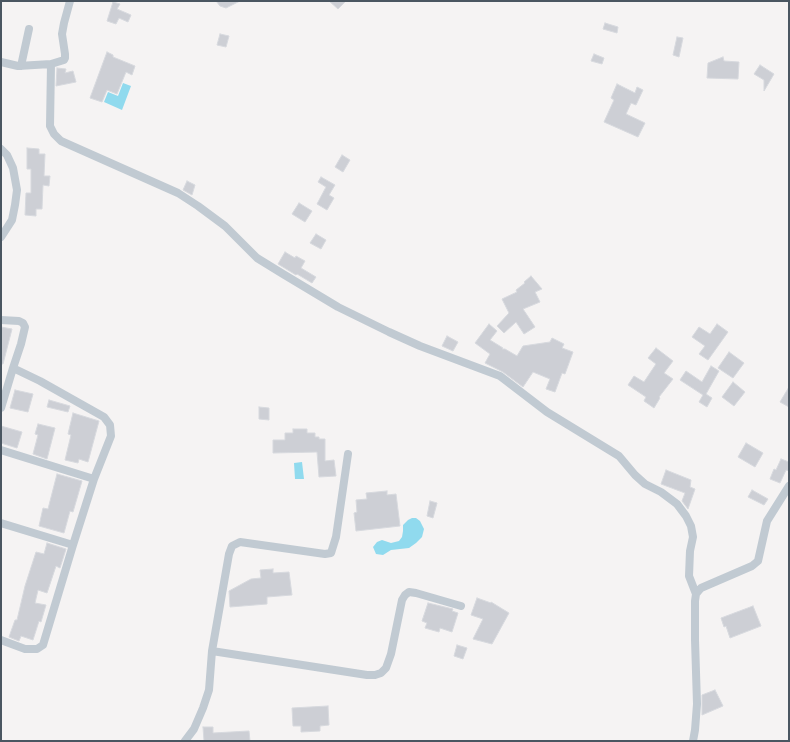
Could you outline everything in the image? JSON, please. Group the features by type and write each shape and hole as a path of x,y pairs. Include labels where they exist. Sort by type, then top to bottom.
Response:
{"street":[{"path":"1,62 21,66 51,64 64,60 65,54 62,34 70,1"},
{"path":"21,66 29,29"},
{"path":"51,64 50,126 54,134 61,141 178,194 198,206 225,226 257,258 338,307 420,346 500,376 547,412 619,456 635,475 645,484 661,492 677,504 691,526 693,538 690,551 689,576 696,594 695,624 697,704 693,741"},
{"path":"1,149 7,155 13,168 17,190 12,220 1,237"},
{"path":"1,320 19,321 23,323 25,327 22,344 1,408"},
{"path":"1,640 25,648 37,649 43,645 94,479 111,436 110,425 104,417 40,381 13,368"},
{"path":"1,450 94,479"},
{"path":"185,741 194,729 209,690 212,651 232,546 240,542 325,554 331,553 336,537 348,454"},
{"path":"696,594 701,588 752,566 758,560 767,521 789,486"},
{"path":"1,523 73,545"},
{"path":"212,651 374,675 381,673 386,668 391,654 402,600 405,595 409,592 416,593 461,606"}],"water":[{"path":"123,83 131,86 122,110 104,102 108,92 118,96"},
{"path":"302,462 304,479 295,479 294,463"},
{"path":"412,518 416,518 420,521 424,529 422,537 416,543 409,548 391,550 383,555 376,554 373,547 377,542 382,540 391,543 399,541 402,537 403,525"}],"building":[{"path":"216,1 240,1 226,8 220,6"},
{"path":"329,1 346,1 338,9"},
{"path":"113,2 120,4 117,9 131,15 128,22 119,18 116,24 107,21"},
{"path":"605,23 618,27 617,33 603,29"},
{"path":"220,34 229,36 226,47 217,45"},
{"path":"677,37 683,38 679,57 673,55"},
{"path":"107,52 113,55 113,57 135,66 132,75 126,72 117,94 107,90 102,102 90,98"},
{"path":"594,54 604,58 602,64 591,61"},
{"path":"723,57 724,61 739,62 738,79 707,78 708,63"},
{"path":"760,65 774,74 764,91 764,80 754,74"},
{"path":"57,68 66,69 65,73 73,71 76,82 56,86"},
{"path":"617,84 635,93 637,87 643,90 636,105 631,103 626,114 645,123 638,137 604,122 614,100 611,98"},
{"path":"27,148 39,149 39,154 45,154 44,176 50,176 49,186 43,185 42,209 36,209 36,216 25,215 26,193 31,193 31,169 27,169"},
{"path":"342,155 350,160 343,172 335,167"},
{"path":"321,177 335,185 329,195 334,198 327,210 317,204 326,187 318,182"},
{"path":"187,181 195,185 192,195 183,190"},
{"path":"299,203 312,211 305,222 292,214"},
{"path":"316,234 326,240 321,249 310,243"},
{"path":"285,252 295,258 296,256 305,261 301,268 316,277 312,283 278,264"},
{"path":"531,276 542,289 535,292 540,302 523,309 535,327 524,334 516,322 504,333 497,326 509,313 502,299 517,292 516,290"},
{"path":"489,324 497,331 490,340 503,348 502,349 505,349 517,356 523,346 550,342 552,338 564,344 562,348 573,352 565,374 562,373 555,392 546,389 550,379 533,372 523,387 503,372 485,363 490,354 475,343"},
{"path":"717,324 728,332 708,360 699,354 705,346 692,337 699,327 710,334"},
{"path":"1,327 12,329 3,364 1,364"},
{"path":"447,336 458,342 453,351 442,346"},
{"path":"656,348 673,361 664,373 673,379 659,397 660,398 654,408 644,401 646,397 628,385 634,376 644,382 656,364 648,358"},
{"path":"729,352 744,363 733,378 718,368"},
{"path":"711,366 719,371 706,394 712,398 707,407 699,402 703,395 680,380 686,371 702,382"},
{"path":"733,382 745,392 734,406 722,397"},
{"path":"789,387 789,407 780,402"},
{"path":"15,390 33,394 28,412 10,408"},
{"path":"49,400 70,406 68,412 47,407"},
{"path":"259,407 269,408 269,420 259,419"},
{"path":"73,413 99,421 88,462 79,459 78,463 65,460 71,435 68,434"},
{"path":"38,424 55,428 47,459 33,454 38,435 35,434"},
{"path":"1,426 22,432 17,448 1,443"},
{"path":"293,429 307,429 307,433 315,433 315,437 325,439 325,461 334,460 336,476 319,477 317,452 273,453 273,440 285,440 285,433 293,433"},
{"path":"746,443 763,453 755,467 738,457"},
{"path":"781,459 789,462 789,471 786,470 780,483 770,479 774,469 776,470"},
{"path":"666,470 691,480 690,487 695,489 688,509 682,501 685,493 661,484"},
{"path":"57,474 82,481 73,512 70,511 64,533 39,526 43,508 48,509"},
{"path":"752,490 768,499 764,505 748,497"},
{"path":"387,491 387,495 396,494 400,526 356,531 354,513 357,512 356,500 367,499 366,493"},
{"path":"430,501 437,503 433,518 427,516"},
{"path":"47,543 66,549 60,568 56,566 47,593 38,590 35,603 46,605 41,622 39,621 33,640 21,636 19,641 9,637 15,620 17,620 25,586 36,552 44,554"},
{"path":"273,569 273,573 289,572 292,595 267,597 267,604 230,607 229,591 251,579 261,578 260,570"},
{"path":"477,598 491,602 509,613 492,644 473,639 483,619 471,615"},
{"path":"428,603 453,609 452,611 458,613 452,632 440,628 439,632 425,628 427,623 422,621"},
{"path":"753,606 761,626 730,638 726,626 724,627 721,618"},
{"path":"457,645 467,648 463,659 454,656"},
{"path":"715,690 723,706 702,715 702,695"},
{"path":"328,706 329,725 320,726 320,731 301,732 301,726 293,726 292,708"},
{"path":"203,727 213,727 213,733 249,731 250,741 204,741"}]}
